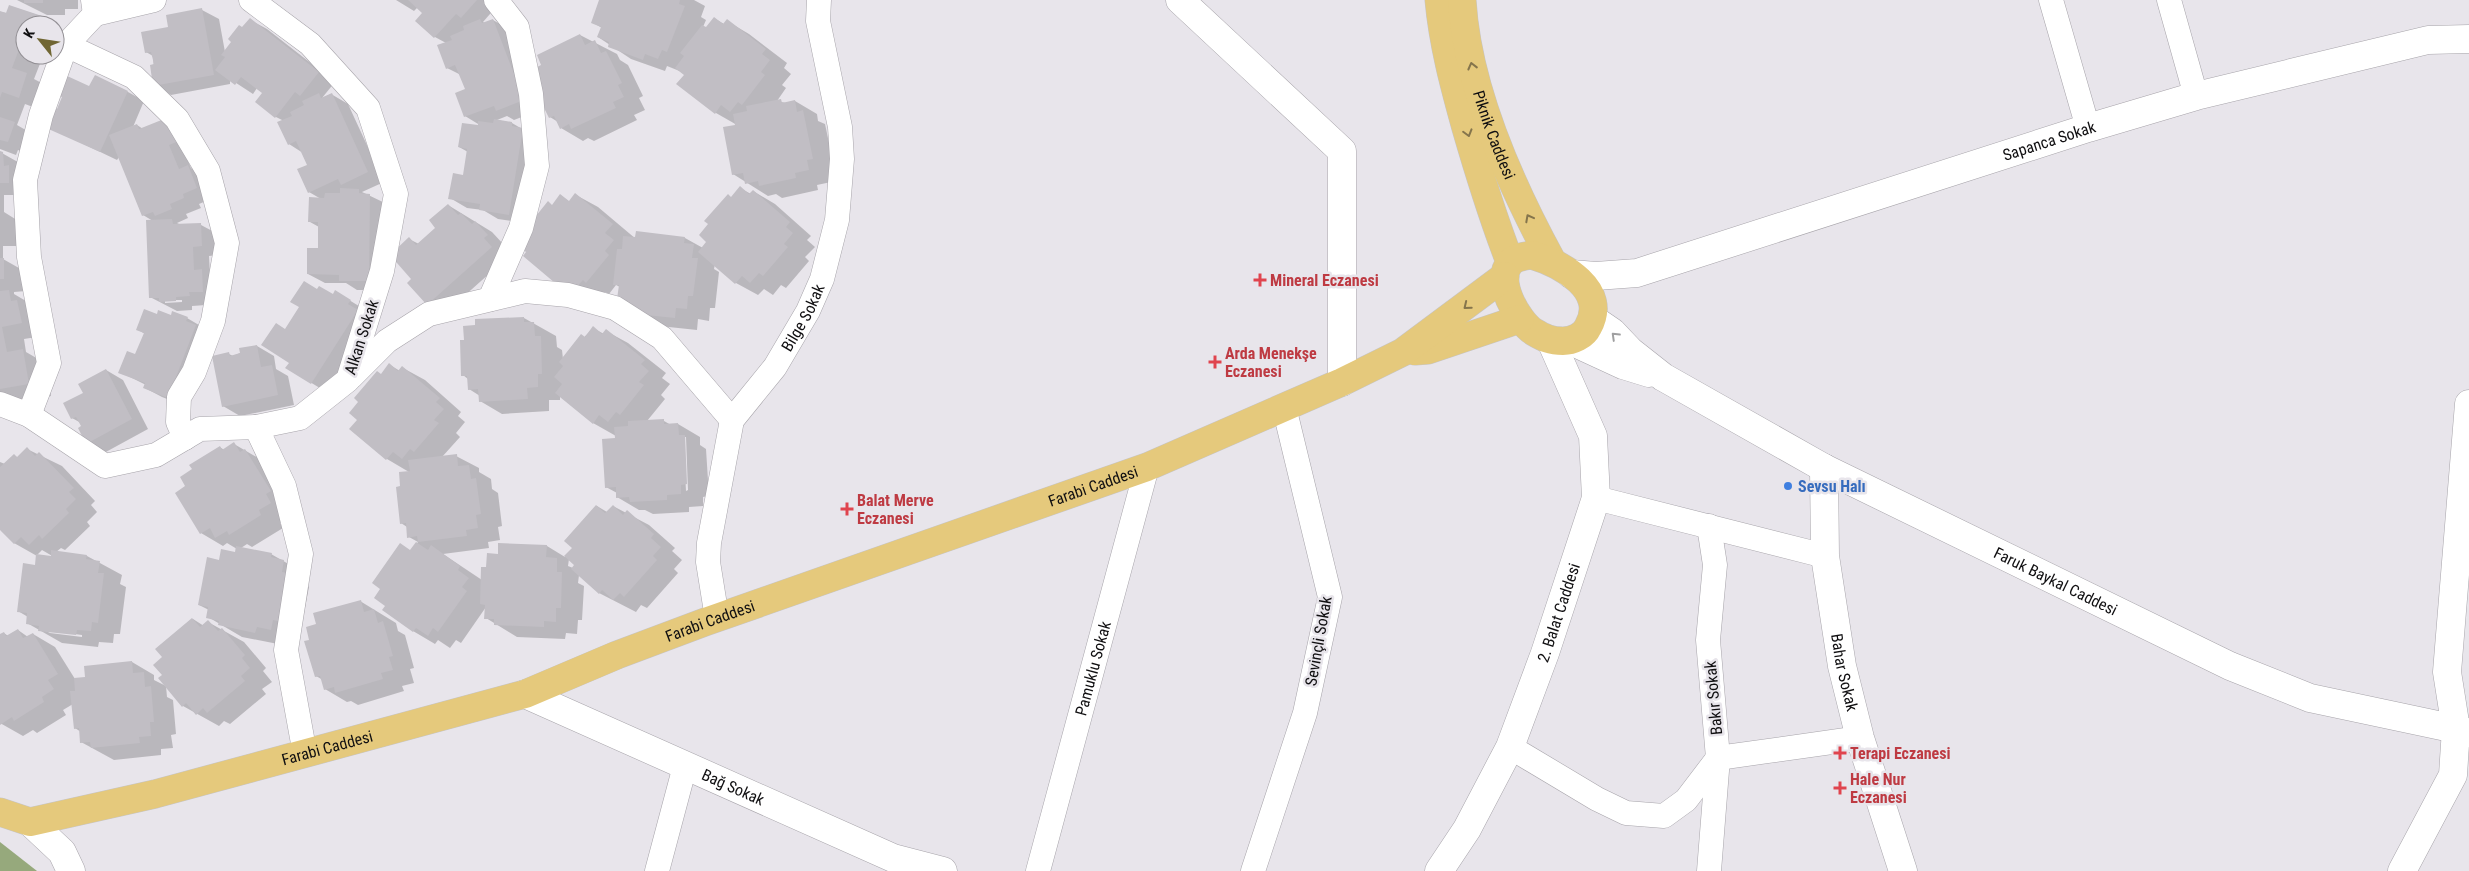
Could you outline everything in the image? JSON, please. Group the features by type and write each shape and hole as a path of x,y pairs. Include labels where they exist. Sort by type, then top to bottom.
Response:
{"main road":[{"name":"Piknik Caddesi","path":"1440,0 1445,42 1456,92 1487,203 1508,269"},
{"name":"Piknik Caddesi","path":"1462,0 1465,31 1476,83 1522,205 1562,267"},
{"path":"1403,352 1508,269 1518,258 1532,255 1562,267 1586,288 1592,298 1593,314 1586,331 1561,341 1533,332 1520,319 1506,289 1508,269"},
{"path":"1403,352 1428,350 1520,319"},
{"name":"Farabi Caddesi","path":"30,822 155,794 525,694 617,655 717,618 1147,467 1342,382 1403,352"},
{"path":"0,812 30,822"}],"street":[{"path":"29,415 49,362 28,257 25,180 41,114 66,45 94,7 154,0"},
{"name":"Alkan Sokak","path":"0,404 29,415 105,466 156,455 200,429 256,427 300,418 348,380 382,271 396,194 368,108 310,44 251,0"},
{"path":"490,299 521,228 537,166 531,94 517,27 496,0"},
{"name":"Bilge Sokak","path":"717,618 708,562 709,543 732,420 791,343 822,279 833,242 841,191 841,151 836,102 818,21 818,0"},
{"path":"1180,0 1342,151 1342,382"},
{"path":"2051,0 2088,128"},
{"path":"2169,0 2196,96"},
{"name":"Sapanca Sokak","path":"1562,267 1596,276 1637,273 2088,128 2196,96 2428,40 2469,38"},
{"path":"66,45 134,78 177,119 208,171 227,243 213,321 194,372 179,398 178,422 184,438"},
{"name":"Sapanca Sokak","path":"1593,314 1637,273"},
{"path":"348,380 387,341 429,314 525,291 568,295 615,308 662,338 732,420"},
{"path":"1593,314 1630,351 1662,377"},
{"path":"1561,341 1623,366 1662,377"},
{"name":"2. Balat Caddesi","path":"1439,871 1467,829 1510,747 1596,498 1593,436 1561,341"},
{"name":"Faruk Baykal Caddesi","path":"1662,377 1824,468 2230,666 2310,698 2463,731"},
{"path":"2402,871 2453,775 2463,731 2447,672 2469,404"},
{"name":"Sevinçli Sokak","path":"1253,871 1305,713 1330,597 1284,407"},
{"path":"256,427 284,486 301,554 286,650 305,754"},
{"name":"Pamuklu Sokak","path":"1038,871 1147,467"},
{"name":"Bahar Sokak","path":"1824,468 1825,556 1842,666 1860,738 1903,871"},
{"path":"1596,498 1825,556"},
{"name":"Bakır Sokak","path":"1709,526 1715,565 1708,640 1718,758 1709,871"},
{"name":"Bağ Sokak","path":"525,694 685,766 892,864 942,871"},
{"path":"1510,747 1597,799 1626,813 1664,816 1686,800 1718,758 1860,738"},
{"path":"657,871 685,766"},
{"path":"30,822 62,852 71,871"}],"green space":[{"path":"0,842 37,871 0,871"}],"building":[{"path":"24,0 43,0 43,3 24,3"},
{"path":"408,0 477,0 461,18 456,14 434,38 415,21 422,13"},
{"path":"599,0 680,0 679,4 685,6 667,52 662,50 658,59 645,54 643,60 608,47 609,42 597,37 601,27 591,23"},
{"path":"9,5 39,15 15,15 15,60 12,68 27,73 19,98 2,92 0,98 0,11 6,13"},
{"path":"202,8 214,75 153,86 150,65 154,64 151,52 145,53 141,32 168,27 166,15"},
{"path":"714,17 723,24 727,19 766,49 762,54 770,60 761,72 765,75 742,105 738,102 730,112 721,105 715,114 676,84 684,75 675,68 684,56 680,53 702,25 706,27"},
{"path":"250,18 319,72 300,96 295,92 275,118 255,102 262,93 241,77 235,85 215,70 225,57 221,55 231,42 228,39 239,25 242,27"},
{"path":"480,19 482,23 493,19 524,100 496,111 494,106 464,117 455,93 465,89 455,65 446,69 437,45 452,40 450,36 464,30 463,26"},
{"path":"580,34 585,45 595,40 601,53 606,51 622,83 618,85 624,97 613,102 616,108 571,129 569,124 560,129 554,116 549,118 532,84 531,70 541,65 537,55"},
{"path":"65,75 89,86 95,75 128,91 100,152 44,127 53,107 57,109 62,97 56,95"},
{"path":"319,93 321,98 332,93 368,172 341,185 338,179 308,193 297,169 307,165 296,141 288,145 277,122 292,116 290,112 304,105 302,101"},
{"path":"781,99 782,103 795,100 797,112 803,110 813,159 807,160 809,170 795,173 796,178 759,186 758,181 745,184 743,173 732,175 723,127 735,125 733,114 747,111 746,106"},
{"path":"0,117 15,122 8,142 0,140"},
{"path":"169,117 179,141 169,145 179,169 188,165 197,188 183,194 184,198 170,204 172,209 155,216 153,212 142,216 109,135 137,124 139,129"},
{"path":"494,119 512,122 512,126 523,128 509,215 479,210 480,204 448,199 453,173 463,175 467,149 458,147 462,123 478,125 478,121 493,123"},
{"path":"0,151 3,152 4,166 9,165 9,183 0,183"},
{"path":"740,186 749,194 753,190 790,222 786,227 793,233 784,244 788,247 763,276 759,273 750,283 742,276 735,284 698,252 706,242 699,235 708,224 704,221 728,194 731,197"},
{"path":"340,188 359,189 359,193 370,194 369,281 339,281 339,275 307,274 307,248 318,248 318,222 308,222 309,197 324,198 325,193 340,193"},
{"path":"575,193 613,224 605,233 614,240 605,251 609,255 586,283 583,280 574,290 561,288 523,256 526,252 519,245 524,231 548,201 552,205 560,194 569,201"},
{"path":"448,204 458,215 461,213 472,224 475,221 488,235 484,238 492,247 427,305 407,283 411,279 390,255 409,237 416,245 435,228 429,220"},
{"path":"172,219 173,224 201,223 202,246 193,247 194,270 202,269 203,292 189,292 190,296 176,297 176,301 159,302 159,298 149,298 146,220"},
{"path":"636,231 685,237 684,243 694,244 692,258 698,258 693,296 688,296 687,309 676,308 675,318 626,313 628,301 617,299 619,285 613,285 617,249 622,249 623,236 635,237"},
{"path":"0,258 4,258 4,279 0,279"},
{"path":"304,281 317,289 319,286 333,294 335,290 351,300 348,304 358,310 311,384 285,368 289,363 261,345 276,323 285,329 299,307 290,302"},
{"path":"9,290 11,301 17,300 22,323 2,327 7,352 23,349 29,384 0,389 0,291"},
{"path":"144,309 157,314 158,310 171,315 172,311 188,317 186,321 196,325 168,398 143,388 145,383 118,373 127,351 135,354 144,333 136,330"},
{"path":"524,317 524,322 534,322 535,336 541,336 542,374 538,374 538,387 527,388 528,399 479,402 478,389 468,390 467,376 461,376 460,340 464,340 463,326 475,325 475,319"},
{"path":"593,326 602,334 606,329 645,360 641,364 649,371 639,382 644,385 620,415 616,412 608,422 599,415 593,424 555,393 562,384 554,377 563,366 559,362 581,334 585,337"},
{"path":"257,345 261,367 272,365 278,395 222,407 212,356 229,352 230,356 240,353 239,348"},
{"path":"389,363 398,371 402,366 440,398 436,402 444,409 434,420 439,423 414,452 410,449 402,459 393,452 386,460 349,429 357,420 349,413 358,402 354,398 377,371 381,374"},
{"path":"106,369 132,419 86,444 78,428 81,426 76,417 71,419 63,403 83,393 78,384"},
{"path":"664,419 664,424 678,423 679,435 685,435 687,484 681,485 681,494 667,495 667,500 630,502 629,497 616,498 616,487 605,488 602,439 615,438 614,427 628,426 628,421"},
{"path":"234,442 240,452 245,449 271,491 266,494 271,503 259,510 261,515 229,535 227,531 215,538 210,528 200,534 175,493 185,486 180,477 192,469 189,465 220,446 222,450"},
{"path":"27,447 35,456 39,452 74,488 69,492 76,499 66,509 69,513 42,539 39,535 29,545 21,537 14,544 0,530 0,467 14,454 17,457"},
{"path":"457,454 458,466 469,465 471,479 476,478 481,514 476,515 478,528 466,530 467,536 418,542 417,536 407,538 406,523 400,524 396,487 400,486 399,472 410,471 408,460"},
{"path":"596,505 605,513 613,505 623,515 627,510 654,534 651,538 661,547 653,556 657,560 624,597 620,593 613,600 602,590 599,594 571,569 574,565 564,556 572,548 564,541"},
{"path":"416,542 428,550 431,545 460,566 458,570 469,578 462,587 467,591 438,632 433,628 428,636 416,628 413,632 382,610 385,606 374,598 380,589 372,583 400,543 410,550"},
{"path":"498,543 547,545 546,557 557,558 557,572 562,572 561,608 556,608 556,622 544,621 544,627 494,625 494,619 484,619 485,605 480,604 481,567 486,567 487,553 498,554"},
{"path":"236,546 272,553 271,557 284,560 282,572 288,573 278,621 273,620 271,630 257,627 255,633 218,625 219,621 206,618 208,607 198,605 207,557 219,560 221,549 235,552"},
{"path":"51,550 87,555 86,559 100,561 98,573 104,573 98,623 92,622 91,631 77,630 76,635 38,631 39,626 26,624 27,613 17,612 23,563 35,565 36,554 51,556"},
{"path":"361,600 364,612 374,609 378,623 383,621 393,656 389,657 393,670 381,673 383,679 335,693 334,687 324,690 320,676 315,677 304,641 309,640 306,627 316,624 313,613"},
{"path":"192,618 200,627 208,620 218,631 222,628 245,655 242,658 250,668 241,676 245,681 207,713 203,708 196,715 186,703 182,707 158,678 162,675 153,665 162,657 155,649"},
{"path":"18,629 23,638 33,633 58,674 48,680 54,689 42,697 44,702 14,721 12,717 0,725 0,634 4,632 6,636"},
{"path":"132,661 133,673 144,672 145,687 151,686 154,722 150,722 151,736 139,737 140,743 91,748 90,742 80,743 79,728 74,729 70,691 75,691 74,678 85,677 84,666"}],"place":[{"name":"Mineral Eczanesi","path":"1260,280"},
{"name":"Arda Menekşe Eczanesi","path":"1215,362"},
{"name":"Sevsu Halı","path":"1788,486"},
{"name":"Balat Merve Eczanesi","path":"847,509"},
{"name":"Terapi Eczanesi","path":"1840,753"},
{"name":"Hale Nur Eczanesi","path":"1840,788"}]}
